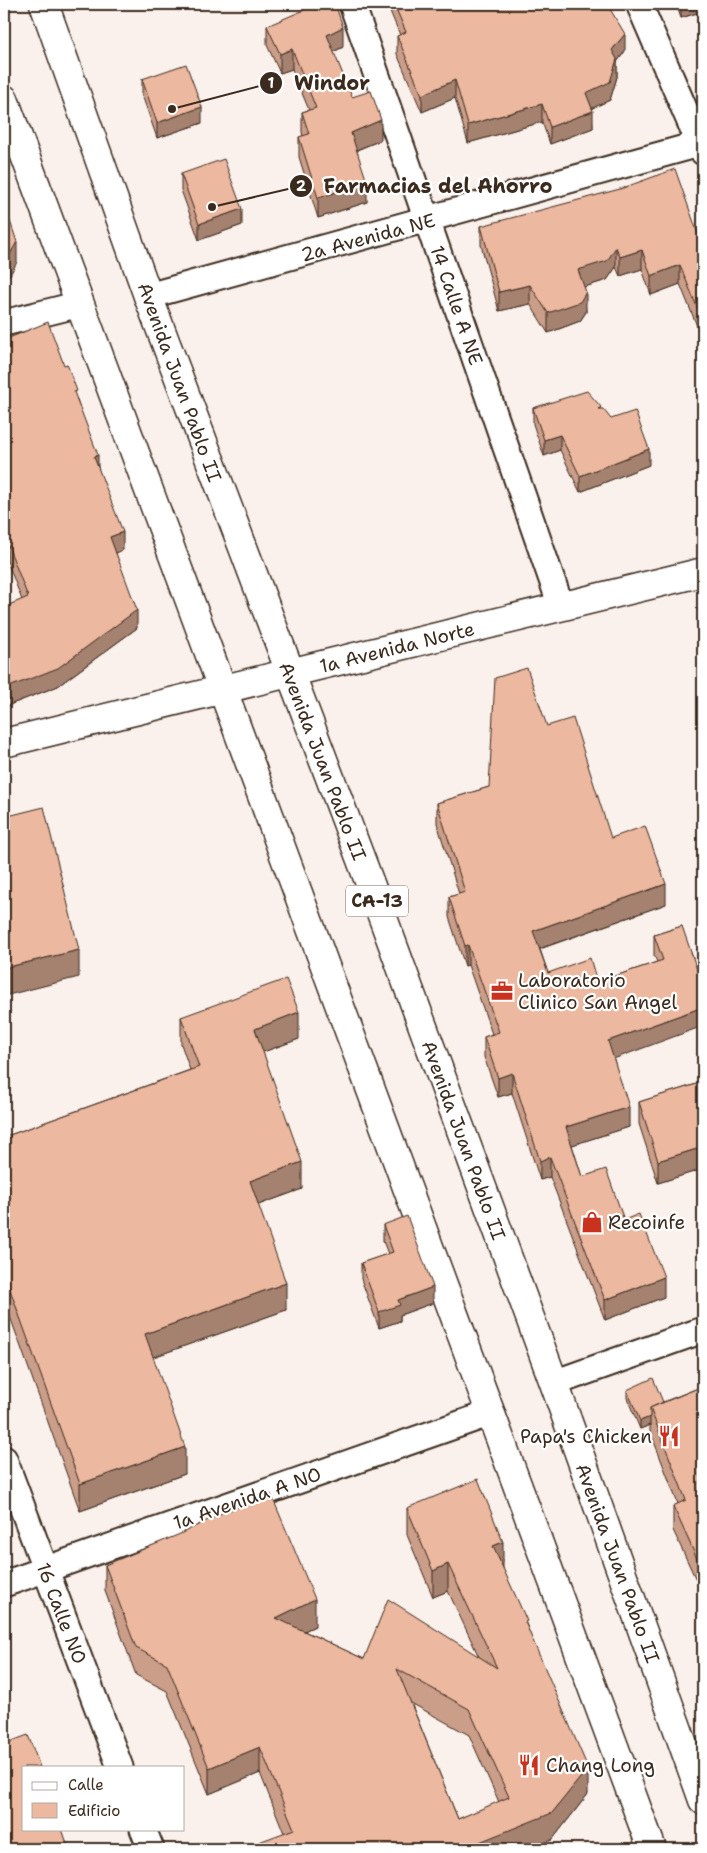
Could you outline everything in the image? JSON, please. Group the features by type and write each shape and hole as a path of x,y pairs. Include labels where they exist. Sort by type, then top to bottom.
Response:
{"main road":[{"name":"Avenida Juan Pablo II","path":"44,4 148,296 383,918 554,1383 703,1800"},
{"path":"4,99 652,1849"},
{"name":"1a Avenida Norte","path":"4,743 703,572"}],"street":[{"name":"14 Calle A NE","path":"352,4 561,606"},
{"path":"639,4 702,147"},
{"name":"2a Avenida NE","path":"148,296 702,147"},
{"path":"4,323 80,304"},
{"path":"554,1383 703,1330"},
{"name":"1a Avenida A NO","path":"4,1584 491,1413"},
{"name":"16 Calle NO","path":"4,1459 120,1766"},
{"path":"143,1830 151,1849"}],"building":[{"path":"318,4 335,4 343,27 327,35 352,97 371,91 381,120 351,133 367,182 318,198 299,137 309,134 302,112 316,108 292,49 280,54 267,26"},
{"path":"394,4 607,4 625,34 612,50 617,59 610,82 586,93 593,111 550,127 542,104 468,125 455,80 422,95 397,36 406,32"},
{"path":"186,64 202,107 157,123 142,79"},
{"path":"224,159 242,209 199,224 181,174"},
{"path":"675,169 703,248 703,310 699,312 680,265 651,276 642,250 620,257 616,247 607,261 578,270 586,292 580,302 548,313 530,285 499,292 481,226 620,189"},
{"path":"4,203 17,242 10,254 4,256"},
{"path":"48,322 64,365 67,364 77,391 74,392 98,455 94,457 123,532 110,537 137,610 58,668 4,689 4,607 28,597 7,543 4,544 4,340"},
{"path":"587,391 601,407 599,409 603,409 611,419 635,411 649,449 580,476 560,435 544,440 533,408"},
{"path":"527,668 547,726 573,718 611,838 645,826 666,884 533,931 548,973 590,958 597,982 663,960 654,935 682,926 703,987 703,1007 608,1041 629,1107 566,1127 582,1177 606,1169 624,1220 639,1214 664,1277 605,1300 550,1157 540,1161 512,1073 498,1078 484,1037 499,1032 468,945 465,946 449,897 465,892 437,803 489,787 495,678"},
{"path":"44,807 79,950 4,968 4,817"},
{"path":"286,979 299,1012 255,1029 302,1162 250,1181 286,1283 145,1334 185,1447 80,1484 4,1273 4,1137 199,1067 181,1017"},
{"path":"703,1082 703,1147 658,1161 639,1102"},
{"path":"407,1216 433,1287 398,1300 400,1305 379,1312 361,1263 393,1252 383,1225"},
{"path":"653,1378 663,1402 650,1408 650,1417 640,1421 627,1390"},
{"path":"703,1386 703,1558 698,1561 673,1506 686,1500 650,1408"},
{"path":"478,1479 503,1542 493,1546 527,1621 525,1622 588,1768 552,1813 462,1849 240,1849 294,1829 260,1747 209,1768 167,1664 136,1648 105,1565 180,1534 222,1513 271,1494 315,1599 276,1618 364,1659 388,1599 497,1668 448,1564 433,1571 407,1508","holes":["397,1669 469,1709 509,1797 458,1819"]},
{"path":"28,1735 40,1766 22,1766 22,1830 62,1830 69,1849 4,1849 4,1744"}],"place":[{"name":"Windor","path":"172,109"},
{"name":"Farmacias del Ahorro","path":"212,207"},
{"name":"Laboratorio Clinico San Angel","path":"502,991"},
{"name":"Recoinfe","path":"592,1222"},
{"name":"Papa's Chicken","path":"669,1436"},
{"name":"Chang Long","path":"529,1765"}]}
